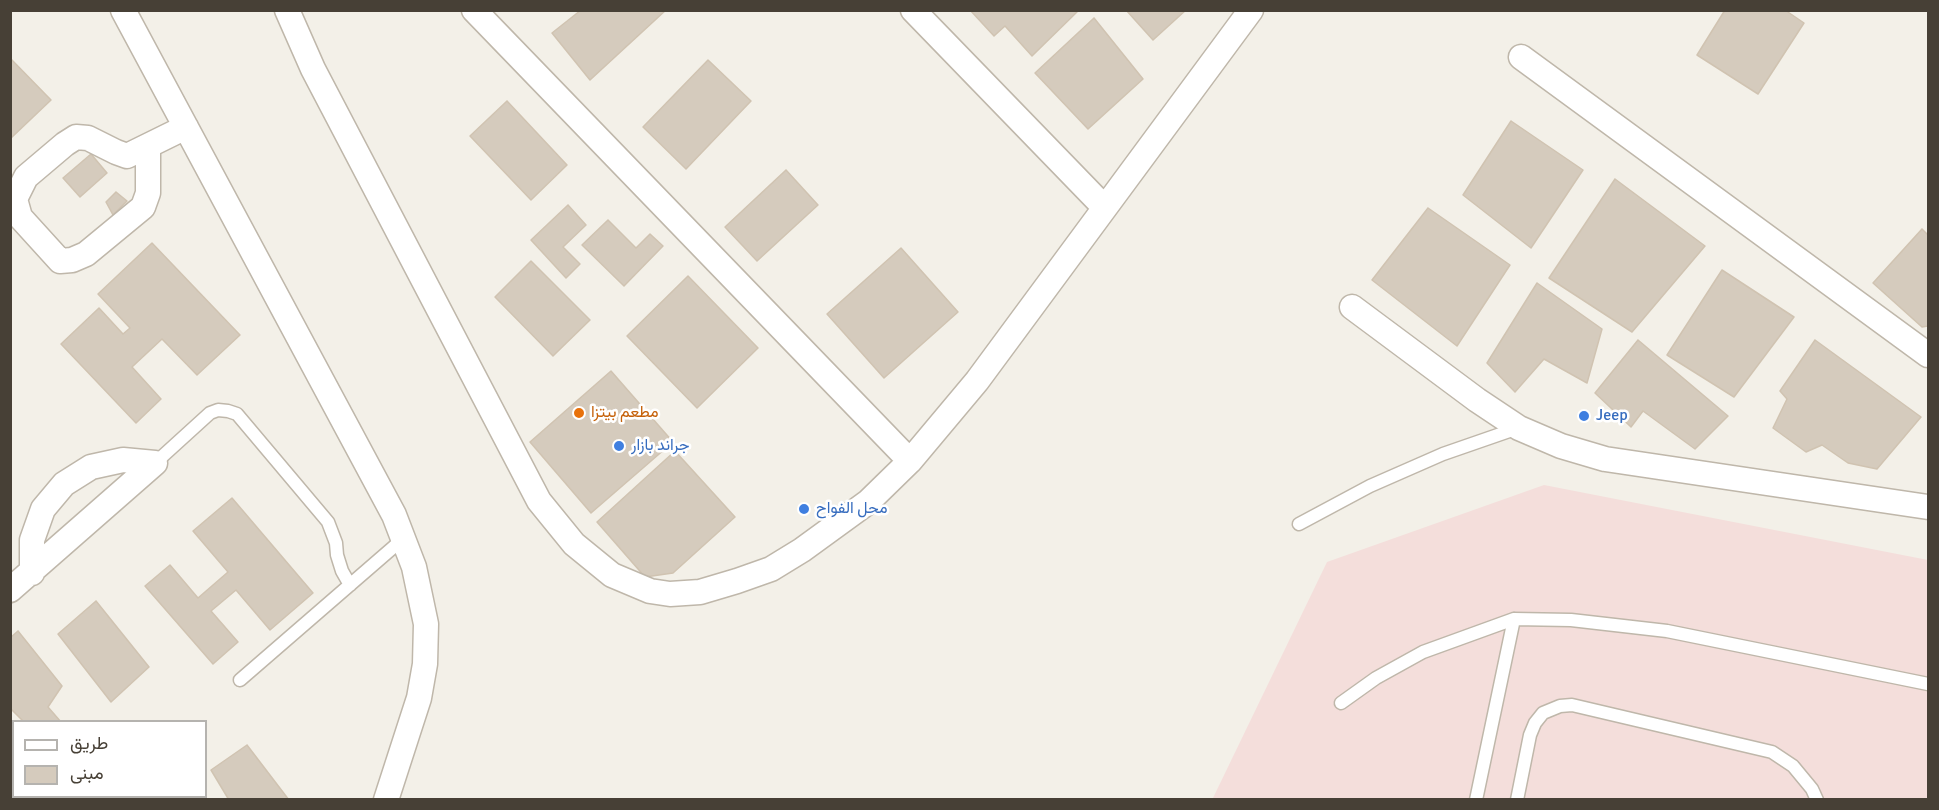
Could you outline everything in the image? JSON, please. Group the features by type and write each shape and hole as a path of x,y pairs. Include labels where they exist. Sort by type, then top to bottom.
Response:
{"street":[{"path":"123,10 394,514 414,567 426,624 425,664 419,698 386,800"},
{"path":"287,10 313,69 539,501 574,544 612,575 650,591 670,594 700,592 771,569 802,550 868,502 910,461 976,381 1251,10"},
{"path":"474,10 910,461"},
{"path":"913,10 1104,207"},
{"path":"1521,57 1929,355"},
{"path":"148,147 148,193 143,207 86,254 72,260 60,261 20,217 15,199 26,177 64,144 76,137 88,138 128,156 186,127"},
{"path":"1352,307 1477,400 1519,428 1561,446 1605,459 1929,507"},
{"path":"32,573 32,540 43,509 64,484 91,467 123,459 155,463"},
{"path":"10,590 155,463"}],"lane":[{"path":"155,463 210,413 218,410 237,414 328,522 340,563 350,585"},
{"path":"1299,524 1401,472 1443,454 1519,428"},
{"path":"240,680 404,538"},
{"path":"1341,704 1376,678 1423,652 1514,619 1571,620 1667,631 1929,684"},
{"path":"1476,800 1514,619"},
{"path":"1517,800 1530,735 1535,723 1544,713 1560,706 1572,705 1772,752 1793,766 1812,789 1817,800"}],"shaded area":[{"path":"1544,485 1928,560 1928,799 1212,800 1327,562"}],"building":[{"path":"581,10 666,10 590,80 552,33"},
{"path":"970,10 1079,10 1032,56 1005,26 994,36"},
{"path":"1126,10 1186,10 1153,40"},
{"path":"1725,10 1785,10 1804,23 1758,94 1697,55"},
{"path":"1094,18 1143,79 1088,129 1035,73"},
{"path":"10,58 51,100 10,139"},
{"path":"708,60 751,101 686,169 643,127"},
{"path":"507,101 567,165 531,200 470,136"},
{"path":"1511,121 1583,170 1531,248 1463,195"},
{"path":"91,154 107,173 80,197 63,178"},
{"path":"786,170 818,205 757,261 725,227"},
{"path":"1615,179 1705,246 1632,332 1549,278"},
{"path":"116,192 127,201 113,215 106,202"},
{"path":"568,205 586,225 563,247 580,264 566,278 531,240"},
{"path":"1428,208 1510,265 1457,346 1372,280"},
{"path":"608,220 636,248 650,234 663,246 624,286 582,245"},
{"path":"1922,229 1928,235 1928,326 1922,327 1873,283"},
{"path":"152,243 240,335 197,375 162,339 132,367 161,399 136,423 61,344 99,308 123,334 130,328 98,294"},
{"path":"901,248 958,312 884,378 827,314"},
{"path":"531,261 590,320 553,356 495,297"},
{"path":"1722,270 1794,317 1734,397 1667,355"},
{"path":"688,276 758,348 697,408 627,336"},
{"path":"1537,283 1602,329 1587,383 1544,359 1515,392 1487,363"},
{"path":"1638,340 1728,416 1695,449 1643,411 1631,427 1595,393"},
{"path":"1815,340 1921,417 1877,469 1848,463 1822,445 1806,452 1773,428 1787,399 1780,391"},
{"path":"611,371 673,442 591,513 530,442"},
{"path":"675,451 735,517 673,573 645,577 597,522"},
{"path":"232,498 313,593 270,630 236,590 211,611 238,642 213,664 145,586 170,565 198,598 228,572 193,531"},
{"path":"96,601 149,667 111,702 58,634"},
{"path":"18,631 62,686 48,707 59,720 22,720 10,708 10,638"},
{"path":"247,745 289,800 229,800 211,770"}],"place":[{"name":"مطعم بيتزا","path":"579,413"},
{"name":"Jeep","path":"1584,416"},
{"name":"جراند بازار","path":"619,446"},
{"name":"محل الفواح","path":"804,509"}]}
